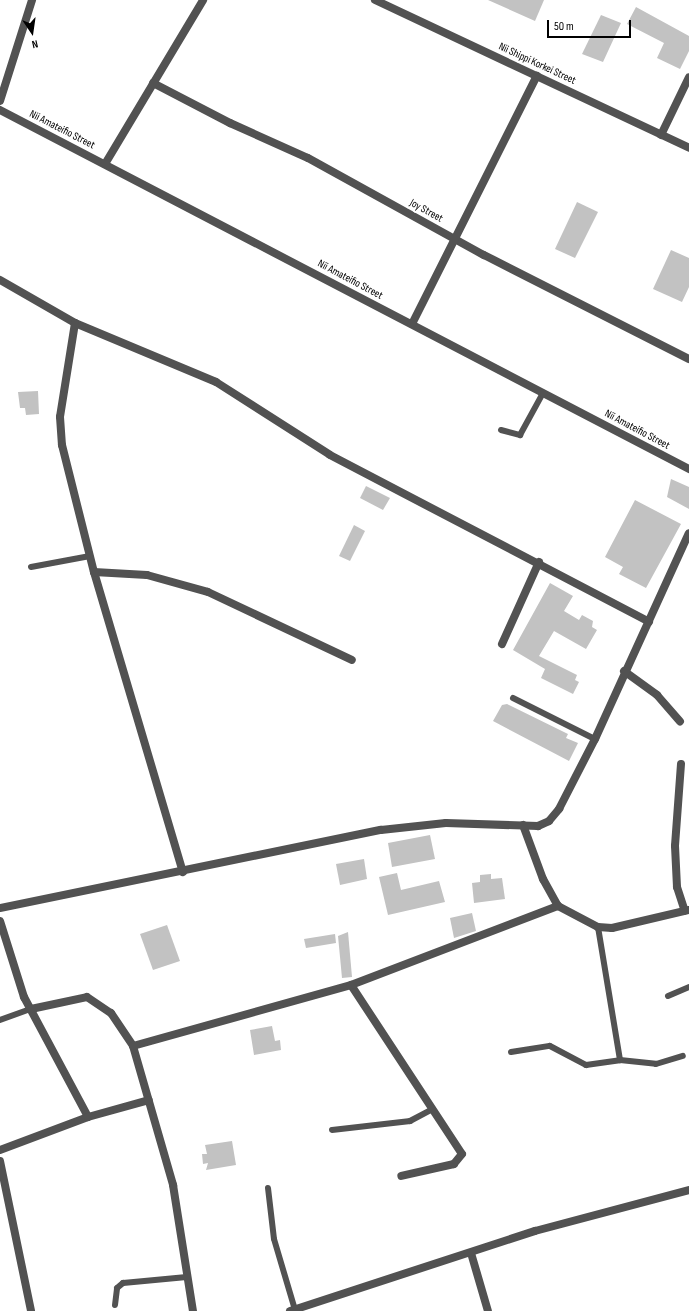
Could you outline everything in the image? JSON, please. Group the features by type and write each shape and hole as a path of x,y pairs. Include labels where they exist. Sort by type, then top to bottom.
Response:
{"street":[{"path":"0,101 32,0"},
{"path":"105,164 203,0"},
{"name":"Nii Shippi Korkei Street","path":"375,0 689,148"},
{"path":"412,324 537,76"},
{"path":"661,135 689,77"},
{"name":"Joy Street","path":"153,83 230,124 308,158 454,239 689,359"},
{"name":"Nii Amateifio Street","path":"0,110 689,469"},
{"path":"0,280 75,323 216,382 275,416 330,455 478,534 539,562 649,622"},
{"path":"75,323 60,417 62,445 94,572 183,872"},
{"path":"0,908 183,872 381,830 446,823 538,826 549,821 559,809 595,739 624,671 649,622 689,533"},
{"path":"502,644 539,562"},
{"path":"94,572 147,575 208,592 352,660"},
{"path":"624,671 657,695 680,721"},
{"path":"523,825 543,879 558,906 598,927 612,928 687,910 677,887 675,846 681,764"},
{"path":"133,1046 351,985 558,906"},
{"path":"0,921 31,1009 88,1117"},
{"path":"351,985 460,1149 460,1160 401,1176"},
{"path":"31,1009 87,997 111,1013 133,1046 173,1185 193,1311"},
{"path":"0,1150 88,1117 149,1100"},
{"path":"0,1162 31,1311"},
{"path":"292,1310 633,1202 689,1190"},
{"path":"471,1253 488,1311"}],"lane":[{"path":"501,430 520,435 543,393"},
{"path":"31,567 90,556"},
{"path":"513,698 595,739"},
{"path":"598,927 620,1060"},
{"path":"668,996 689,987"},
{"path":"0,1020 31,1009"},
{"path":"511,1052 545,1045 586,1065 620,1060 645,1064 683,1056"},
{"path":"332,1130 410,1121 432,1109"},
{"path":"268,1188 274,1239 292,1310"},
{"path":"115,1305 117,1288 123,1283 188,1277"}],"building":[{"path":"488,0 544,0 535,21"},
{"path":"636,7 689,36 689,51 680,69 657,58 664,43 627,24"},
{"path":"601,15 621,23 603,62 582,54"},
{"path":"577,202 598,212 575,258 555,249"},
{"path":"671,250 689,258 689,287 682,302 653,289"},
{"path":"38,391 39,414 26,415 25,408 20,408 18,392"},
{"path":"671,479 689,487 689,509 667,497"},
{"path":"366,486 390,498 383,510 360,498"},
{"path":"635,500 681,524 646,588 619,574 623,567 605,557"},
{"path":"354,525 365,531 350,561 339,556"},
{"path":"550,583 573,596 564,611 579,620 582,615 593,621 592,627 597,630 586,649 554,631 539,656 577,675 575,680 579,682 573,694 541,678 545,669 513,650"},
{"path":"507,704 568,734 566,738 578,743 569,761 493,721 502,705"},
{"path":"430,835 435,859 392,867 388,843"},
{"path":"364,859 367,879 340,885 336,864"},
{"path":"397,873 401,890 439,881 445,902 388,915 379,877"},
{"path":"491,874 491,879 502,878 505,899 474,903 472,883 480,882 480,875"},
{"path":"472,913 476,931 454,938 450,918"},
{"path":"167,925 180,961 153,970 140,934"},
{"path":"348,932 352,977 342,978 338,936"},
{"path":"335,934 336,943 306,948 304,939"},
{"path":"272,1026 275,1041 280,1040 281,1050 254,1055 250,1030"},
{"path":"232,1141 236,1165 206,1170 208,1163 203,1164 202,1154 207,1154 205,1145"}]}
